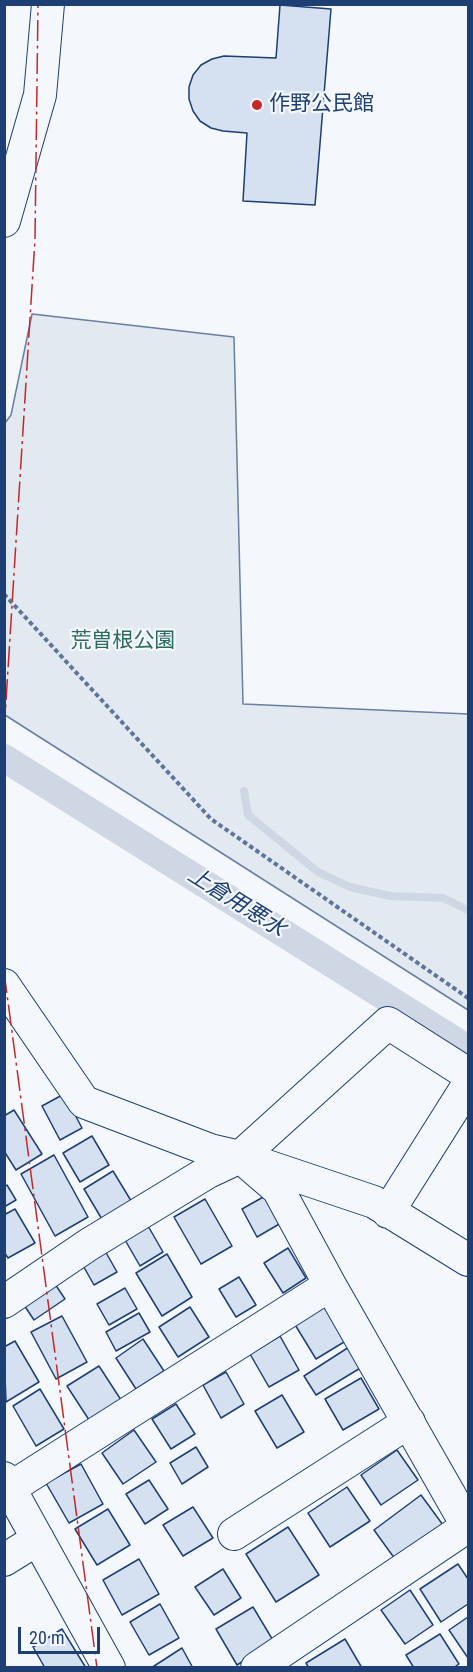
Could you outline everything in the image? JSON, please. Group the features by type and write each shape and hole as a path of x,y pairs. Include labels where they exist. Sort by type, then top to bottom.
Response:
{"street":[{"path":"4,221 17,128 40,95 48,4"},
{"path":"8,1000 84,1102 210,1150 240,1157 374,1202 468,1260"},
{"path":"4,1302 88,1245 208,1172 240,1157 388,1023 468,1074"},
{"path":"388,1212 468,1085"},
{"path":"240,1157 278,1189 468,1527 257,1668"},
{"path":"109,1668 7,1483 330,1285"},
{"path":"234,1534 409,1422"},
{"path":"4,1560 38,1539"}],"path":[{"path":"4,594 211,819 468,998"}],"green space":[{"name":"荒曽根公園","path":"32,314 234,337 243,704 468,714 468,1010 5,715 5,423 11,415"}],"building":[{"name":"作野公民館","path":"280,5 331,9 315,205 243,201 247,133 211,128 200,121 189,99 189,87 193,75 201,65 212,59 224,56 276,58"},
{"path":"64,1094 82,1128 60,1140 42,1106"},
{"path":"14,1110 42,1154 16,1170 4,1151 4,1116"},
{"path":"92,1136 109,1165 80,1182 63,1153"},
{"path":"54,1155 88,1217 55,1236 21,1174"},
{"path":"113,1171 133,1204 103,1221 84,1189"},
{"path":"7,1185 16,1200 4,1207 4,1187"},
{"path":"265,1196 281,1223 257,1237 242,1209"},
{"path":"205,1199 232,1246 201,1264 174,1217"},
{"path":"15,1209 35,1243 8,1258 4,1252 4,1215"},
{"path":"144,1219 163,1252 140,1266 121,1233"},
{"path":"288,1248 306,1278 283,1293 264,1263"},
{"path":"104,1249 117,1272 94,1285 81,1262"},
{"path":"167,1254 192,1297 162,1316 136,1273"},
{"path":"239,1277 256,1305 236,1317 219,1289"},
{"path":"51,1278 65,1299 34,1320 20,1299"},
{"path":"125,1288 137,1309 109,1325 97,1304"},
{"path":"327,1303 349,1339 316,1359 294,1323"},
{"path":"190,1307 209,1337 178,1357 159,1327"},
{"path":"139,1313 150,1332 116,1351 106,1332"},
{"path":"62,1316 87,1362 56,1379 31,1332"},
{"path":"280,1336 299,1370 269,1387 250,1354"},
{"path":"143,1339 164,1371 136,1389 116,1358"},
{"path":"15,1341 39,1382 6,1402 4,1347"},
{"path":"349,1347 362,1367 316,1395 304,1376"},
{"path":"99,1366 123,1403 91,1423 67,1386"},
{"path":"226,1372 244,1404 221,1418 203,1385"},
{"path":"361,1378 379,1409 343,1430 325,1399"},
{"path":"40,1389 64,1429 36,1446 13,1406"},
{"path":"282,1395 304,1432 277,1448 255,1411"},
{"path":"176,1404 195,1434 171,1449 152,1419"},
{"path":"134,1430 156,1462 123,1484 102,1453"},
{"path":"196,1447 208,1467 182,1484 170,1463"},
{"path":"397,1450 418,1480 381,1505 361,1475"},
{"path":"81,1464 103,1504 69,1523 46,1483"},
{"path":"149,1480 168,1509 145,1524 126,1494"},
{"path":"347,1487 370,1521 330,1547 308,1513"},
{"path":"421,1495 443,1525 395,1559 374,1530"},
{"path":"193,1507 213,1538 183,1556 163,1525"},
{"path":"108,1509 130,1545 97,1565 75,1529"},
{"path":"288,1527 319,1575 276,1602 246,1554"},
{"path":"139,1559 159,1594 122,1615 103,1580"},
{"path":"458,1564 468,1579 468,1604 441,1622 420,1589"},
{"path":"223,1569 241,1598 214,1615 195,1587"},
{"path":"410,1590 433,1625 405,1644 381,1610"},
{"path":"160,1604 179,1638 149,1655 130,1622"},
{"path":"253,1607 274,1642 237,1665 216,1629"},
{"path":"468,1617 468,1658 449,1630"},
{"path":"62,1629 86,1668 45,1668 33,1647"},
{"path":"440,1634 459,1664 453,1668 414,1668 406,1655"},
{"path":"345,1639 362,1668 309,1668 306,1663"},
{"path":"182,1648 193,1668 151,1668"}],"waterway":[{"name":"上倉用悪水","path":"4,758 468,1049"},
{"path":"244,791 248,815 318,872 350,887 390,896 443,898 468,910"}],"power":[{"path":"4,733 35,239 38,4"},
{"path":"4,972 97,1668"}],"place":[{"name":"作野公民館","path":"257,105"}]}
